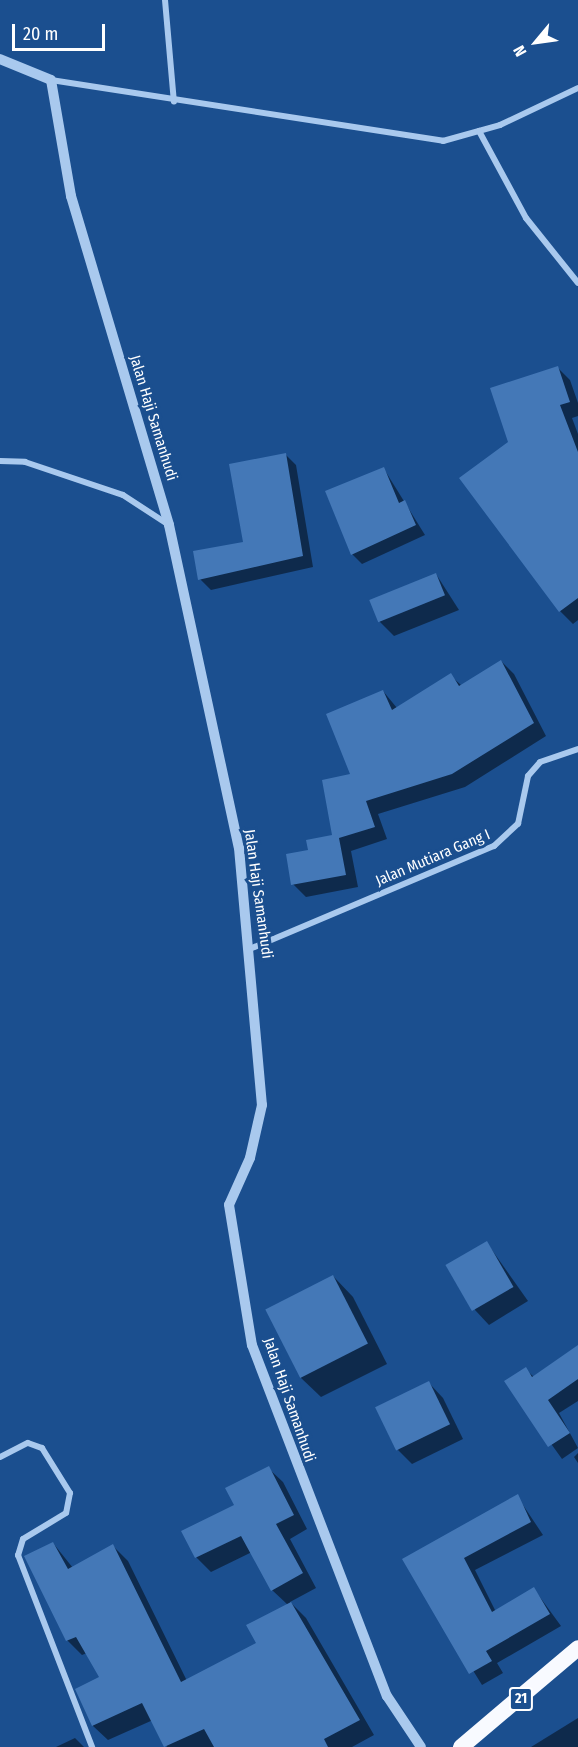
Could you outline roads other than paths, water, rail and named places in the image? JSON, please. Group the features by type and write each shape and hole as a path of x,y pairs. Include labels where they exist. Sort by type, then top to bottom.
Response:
{"highway":[{"name":"21","path":"461,1747 578,1648"}],"street":[{"path":"165,0 174,102"},
{"path":"0,59 51,80 174,102 443,141 479,131 578,88"},
{"name":"Jalan Haji Samanhudi","path":"51,80 71,196 169,525 239,848 252,948 262,1105 250,1158 229,1205 252,1345 387,1696 421,1747"},
{"path":"479,131 526,218 578,283"},
{"path":"0,461 25,462 123,495 169,525"},
{"name":"Jalan Mutiara Gang I","path":"252,948 494,846 518,824 528,776 540,762 578,749"},
{"path":"0,1456 28,1443 42,1448 70,1493 66,1513 23,1539 18,1555 92,1747"}]}
